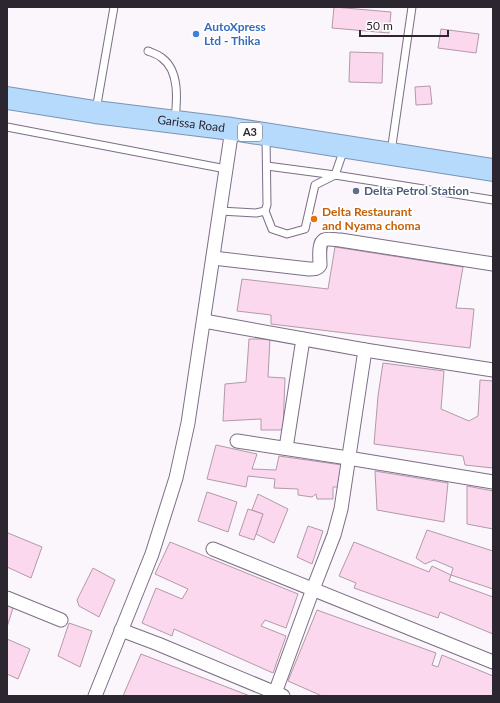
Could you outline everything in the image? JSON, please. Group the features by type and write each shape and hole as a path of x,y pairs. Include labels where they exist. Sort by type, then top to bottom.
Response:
{"highway":[{"name":"Garissa Road","path":"7,98 95,112 266,134 493,170"}],"street":[{"path":"95,696 152,554 176,478 188,423 232,129"},
{"path":"213,258 315,269 319,267 320,246 325,239 340,240 493,264"},
{"path":"204,321 366,350 493,370"},
{"path":"286,448 303,339"},
{"path":"121,630 279,694 313,589 334,536 341,509 366,350"},
{"path":"237,441 493,482"},
{"path":"213,549 493,662"},
{"path":"7,598 61,620"}],"lane":[{"path":"95,112 114,7"},
{"path":"391,154 412,7"},
{"path":"148,51 162,57 169,65 174,78 177,97 175,122"},
{"path":"7,127 226,169"},
{"path":"266,134 267,205 265,211 272,229 287,234 305,229 315,185 335,175 344,147"},
{"path":"266,166 335,175 493,200"},
{"path":"220,211 256,213 265,211"}],"building":[{"path":"334,7 391,12 389,33 332,28"},
{"path":"441,29 479,34 476,53 438,48"},
{"path":"350,52 383,53 382,83 349,82"},
{"path":"430,86 432,104 416,105 415,87"},
{"path":"335,247 463,267 456,308 474,309 470,348 271,324 271,315 237,311 242,279 328,289"},
{"path":"249,339 270,339 268,377 285,378 283,430 261,430 261,419 223,421 225,384 246,382"},
{"path":"383,363 444,371 441,409 469,421 478,416 480,380 493,381 493,468 465,465 463,456 374,444 378,396"},
{"path":"216,445 257,454 252,469 276,470 279,456 342,465 341,487 333,487 333,499 317,499 316,494 312,497 298,495 298,489 274,488 275,479 248,476 246,487 207,479"},
{"path":"375,471 448,483 444,522 377,510"},
{"path":"467,486 493,491 493,529 467,524"},
{"path":"207,492 237,502 228,532 198,521"},
{"path":"258,494 288,509 274,543 256,534 263,514 252,510"},
{"path":"248,509 263,514 254,540 239,535"},
{"path":"308,526 323,531 312,564 297,557"},
{"path":"427,530 493,551 493,589 451,575 453,568 434,560 425,564 416,558"},
{"path":"8,533 42,547 31,578 7,567"},
{"path":"170,542 298,594 286,628 265,620 261,626 286,636 273,673 174,629 172,636 142,623 156,588 182,599 188,589 155,574"},
{"path":"354,542 429,572 432,566 451,575 449,581 493,597 493,634 440,612 438,618 354,588 356,583 339,576"},
{"path":"93,568 115,580 99,617 79,606 77,600"},
{"path":"7,602 14,605 7,627"},
{"path":"317,610 436,653 432,665 438,667 442,655 493,676 493,696 322,696 288,681"},
{"path":"69,623 92,631 80,667 58,656"},
{"path":"7,639 30,649 18,679 7,674"},
{"path":"141,654 250,696 123,696"}],"place":[{"name":"AutoXpress Ltd - Thika","path":"196,34"},
{"name":"Delta Petrol Station","path":"356,191"},
{"name":"Delta Restaurant and Nyama choma","path":"314,219"}]}
